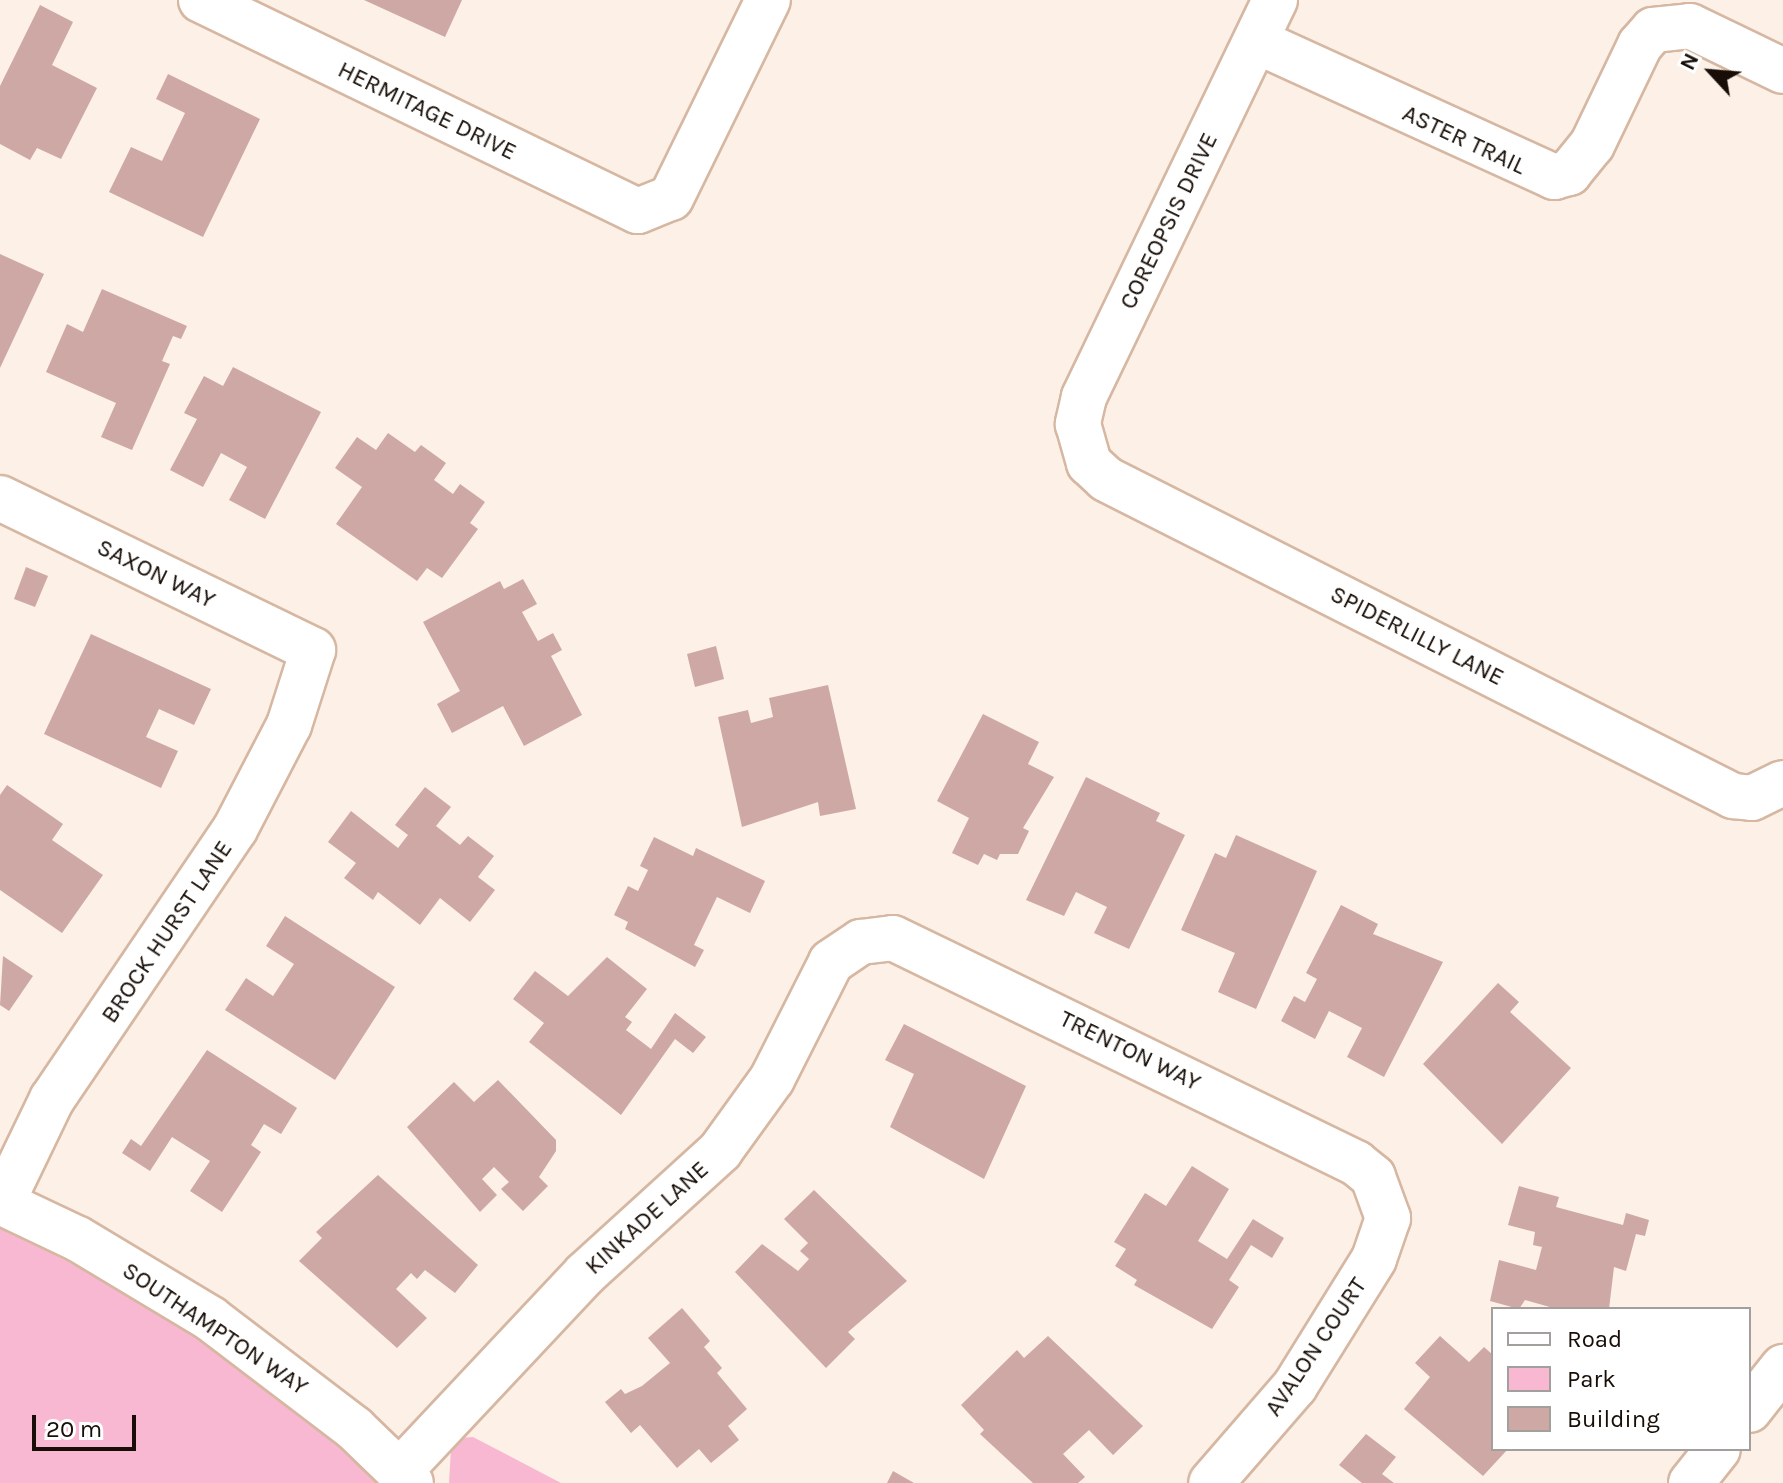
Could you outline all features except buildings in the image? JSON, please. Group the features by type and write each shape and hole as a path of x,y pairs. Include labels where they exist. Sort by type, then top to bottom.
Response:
{"street":[{"name":"HERMITAGE DRIVE","path":"212,3 619,207 655,209 682,180 768,0"},
{"name":"COREOPSIS DRIVE","path":"1080,446 1084,397 1275,0"},
{"name":"ASTER TRAIL","path":"1256,41 1554,177 1569,173 1592,145 1640,45 1653,30 1690,26 1783,71"},
{"name":"SPIDERLILLY LANE","path":"1080,446 1106,479 1733,796 1776,788"},
{"name":"SAXON WAY","path":"0,498 313,650"},
{"name":"BROCK HURST LANE","path":"1,1203 52,1099 235,829 289,725 313,650"},
{"name":"TRENTON WAY","path":"861,942 893,938 916,945 1356,1163 1384,1196"},
{"name":"KINKADE LANE","path":"405,1477 585,1274 720,1151 772,1079 831,962 861,942"},
{"name":"AVALON COURT","path":"1211,1483 1295,1386 1335,1328 1384,1240 1384,1196"},
{"name":"SOUTHAMPTON WAY","path":"1,1203 78,1239 211,1319 342,1419 405,1477"},
{"path":"1751,1407 1783,1367"},
{"path":"1691,1483 1716,1451"}],"green space":[{"path":"0,1226 181,1321 319,1425 383,1483 0,1483"},
{"path":"473,1437 561,1483 449,1483 451,1449 459,1438"}]}
